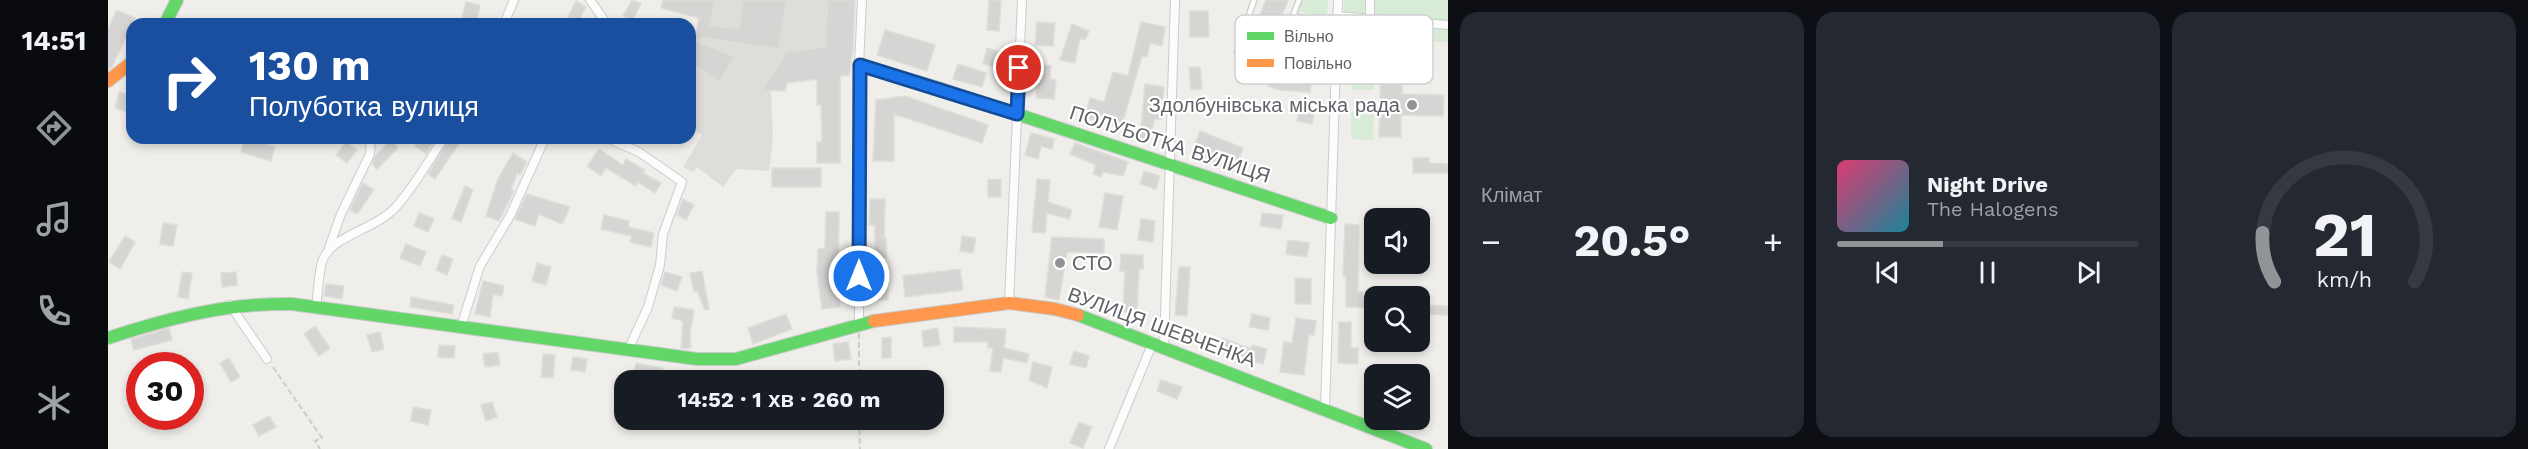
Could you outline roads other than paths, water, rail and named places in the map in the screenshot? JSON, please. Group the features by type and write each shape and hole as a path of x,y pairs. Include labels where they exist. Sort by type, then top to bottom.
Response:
{"main road":[{"path":"168,18 177,0"},
{"name":"ПОЛУБОТКА ВУЛИЦЯ","path":"860,65 1017,114 1331,218"},
{"path":"108,81 126,67"},
{"name":"ВУЛИЦЯ ШЕВЧЕНКА","path":"108,338 180,314 255,303 316,308 697,359 736,359 859,323 1009,303 1055,309 1095,320 1426,449"}],"street":[{"path":"506,18 514,0"},
{"path":"590,0 603,18"},
{"path":"859,323 862,0"},
{"path":"1009,303 1022,0"},
{"path":"1109,449 1158,345 1171,165 1175,0"},
{"path":"1337,15 1338,0"},
{"path":"1433,23 1448,25"},
{"path":"1325,409 1336,84"},
{"path":"316,308 323,261 341,214 370,154 371,144"},
{"path":"328,251 334,243 375,225 394,208 440,144"},
{"path":"461,327 480,266 510,216 542,144"},
{"path":"621,144 639,152 682,182 663,234 660,265 648,308 628,350"},
{"path":"230,305 267,359"}],"lane":[{"path":"1249,15 1254,0"},
{"path":"1293,15 1299,0"}],"place":[{"name":"Здолбунівська міська рада","path":"1412,105"},
{"name":"СТО","path":"1060,263"}]}
